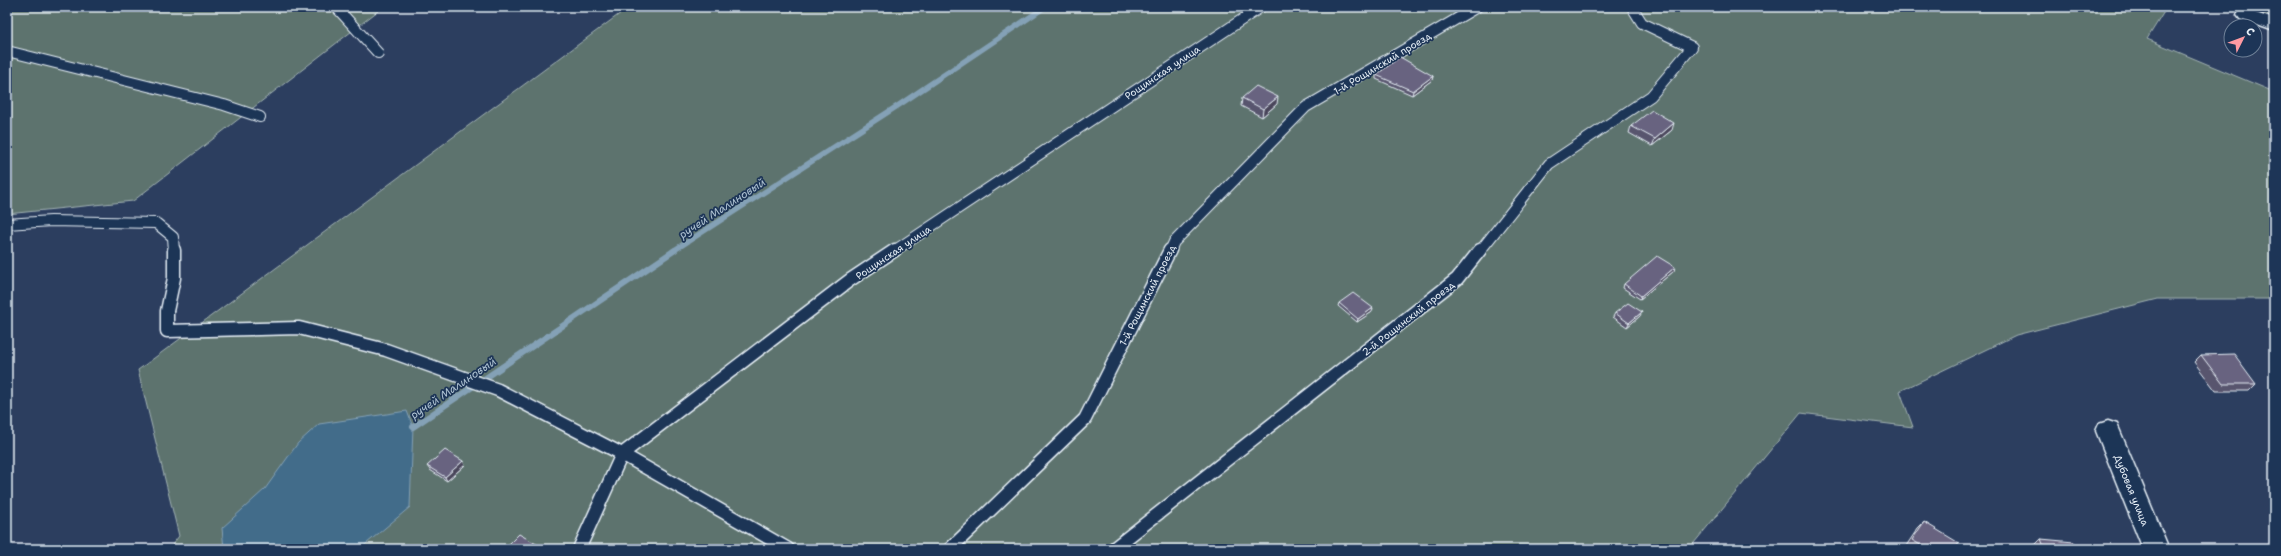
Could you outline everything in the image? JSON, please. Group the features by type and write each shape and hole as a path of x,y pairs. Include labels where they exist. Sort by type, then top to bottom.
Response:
{"street":[{"path":"2246,15 2274,26"},
{"name":"Дубовая улица","path":"2108,431 2156,549"}],"lane":[{"path":"336,7 378,53"},
{"name":"Рощинская улица","path":"579,549 622,454 850,280 1261,7"},
{"name":"1-й Рощинский проезд","path":"950,549 1085,419 1174,242 1179,236 1306,107 1476,7"},
{"name":"2-й Рощинский проезд","path":"1113,549 1457,279 1549,164 1651,96 1692,47 1642,22 1632,7"},
{"path":"7,51 187,95 260,117"},
{"path":"7,224 51,221 156,224 164,228 173,237 175,256 172,290 165,312 167,332 299,328 386,350 498,390 622,454 788,549"}],"green space":[{"path":"7,7 383,7 133,201 7,214"},
{"path":"629,7 2167,7 2147,39 2274,92 2274,299 2158,299 2016,335 1900,391 1913,427 1801,413 1689,549 169,549 179,536 138,370"},
{"path":"2247,7 2274,7 2274,18"}],"water":[{"path":"407,411 413,427 410,507 360,549 224,549 222,528 265,489 298,443 319,424"}],"building":[{"path":"1400,57 1433,76 1413,91 1376,75"},
{"path":"1256,86 1278,97 1263,109 1242,98"},
{"path":"1652,110 1674,123 1655,139 1631,126"},
{"path":"1657,256 1675,267 1641,296 1624,284"},
{"path":"1353,293 1373,308 1358,319 1339,303"},
{"path":"1628,303 1642,312 1629,323 1615,313"},
{"path":"2234,354 2256,384 2223,384 2201,355"},
{"path":"445,450 463,461 445,477 427,466"},
{"path":"1924,522 1959,543 1955,549 1927,549 1912,540"},
{"path":"519,534 538,545 534,549 504,549"},
{"path":"2041,539 2074,542 2077,549 2045,549"}],"waterway":[{"name":"ручей Малиновый","path":"673,251 899,105 1045,7"},
{"name":"ручей Малиновый","path":"413,427 675,250"}]}
